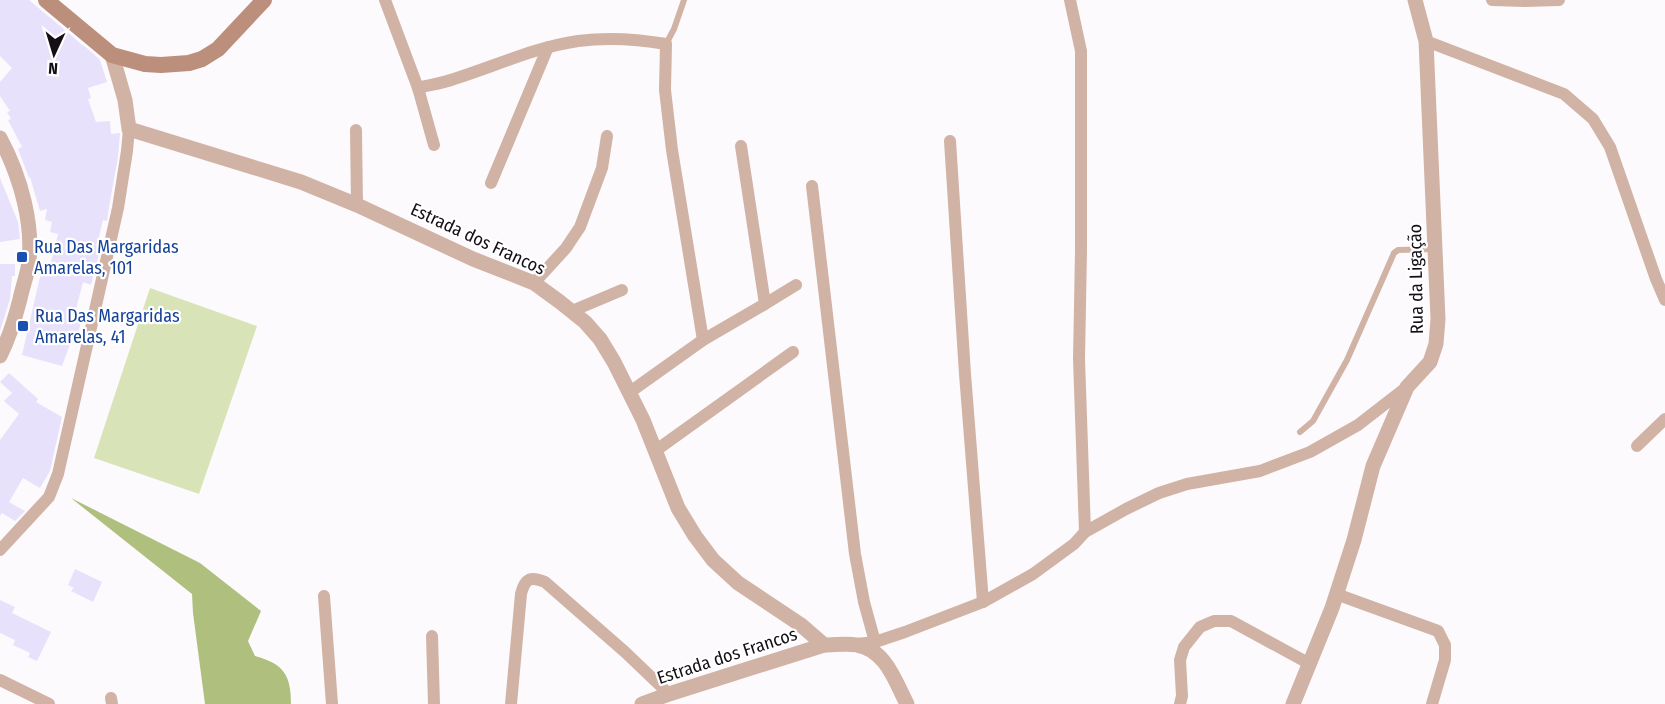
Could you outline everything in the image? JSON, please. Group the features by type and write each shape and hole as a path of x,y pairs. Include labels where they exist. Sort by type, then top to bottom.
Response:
{"main road":[{"path":"46,0 112,55 145,64 161,65 189,63 202,59 218,49 264,0"}],"street":[{"path":"385,0 418,88 434,145"},
{"path":"1070,0 1081,51 1079,359 1085,532"},
{"path":"1492,0 1559,0"},
{"name":"Rua da Ligação","path":"1293,704 1336,594 1354,540 1373,466 1407,387 1430,362 1437,344 1438,319 1426,41 1416,2"},
{"path":"418,88 452,80 548,47 579,41 616,38 666,44 665,90 672,150 703,340"},
{"path":"1426,41 1564,94 1593,119 1610,147 1665,300"},
{"path":"491,183 548,47"},
{"path":"0,550 49,497 58,474 118,208 127,151 129,129 125,100 112,55"},
{"name":"Estrada dos Francos","path":"129,129 301,182 357,205 473,259 534,283 572,311 600,339 614,362 630,392 678,508 713,560 738,583 801,625 824,645"},
{"path":"356,130 357,205"},
{"path":"534,283 566,248 580,227 602,168 607,136"},
{"path":"0,138 7,151 25,204 30,238 28,267 17,312 0,356"},
{"path":"950,141 983,602"},
{"path":"741,146 765,304"},
{"path":"813,186 855,554 864,602 875,642"},
{"path":"630,392 703,340 795,285"},
{"path":"572,311 622,290"},
{"path":"655,451 793,352"},
{"path":"856,645 875,642 914,629 983,602 1033,574 1074,544 1085,532 1160,493 1187,484 1260,471 1310,452 1358,425 1407,387"},
{"path":"1636,446 1665,419"},
{"path":"511,704 521,594 523,585 530,579 546,582 626,652 669,694"},
{"path":"1336,594 1438,631 1445,645 1445,660 1432,704"},
{"path":"324,596 332,704"},
{"path":"1180,704 1182,696 1180,660 1184,647 1200,627 1214,621 1231,621 1310,664"},
{"path":"432,636 434,704"},
{"name":"Estrada dos Francos","path":"642,704 824,645 856,645 879,655 889,667 907,704"},
{"path":"0,680 49,704"}],"lane":[{"path":"666,44 684,0"},
{"path":"1300,432 1313,420 1347,360 1394,253 1398,250 1435,249"}],"green space":[{"path":"150,288 257,326 199,494 94,458"},
{"path":"71,498 200,563 261,611 248,641 255,656 273,663 284,672 291,694 291,704 205,704 192,594"}],"building":[{"path":"0,0 29,0 100,60 107,82 88,88 91,98 88,99 96,122 110,121 111,134 120,133 107,221 103,220 97,245 101,246 91,285 83,282 73,320 81,322 77,337 73,336 62,366 22,355 43,264 50,265 58,234 50,232 52,222 45,220 47,209 40,211 30,177 18,149 22,147 8,120 11,119 7,112 10,111 0,96 0,82 12,68 0,56"},
{"path":"0,178 18,222 20,239 0,242"},
{"path":"0,264 15,264 15,276 12,276 10,299 0,331"},
{"path":"9,373 38,399 36,402 62,417 50,471 40,488 23,478 9,502 25,511 15,521 2,513 0,516 0,440 19,414 4,401 12,393 0,382"},
{"path":"75,569 102,582 93,602 71,591 74,588 68,585"},
{"path":"0,600 15,607 12,613 51,632 37,661 28,657 30,653 13,645 15,640 0,633"}],"place":[{"name":"Rua Das Margaridas Amarelas, 101","path":"22,257"},
{"name":"Rua Das Margaridas Amarelas, 41","path":"23,326"}]}
